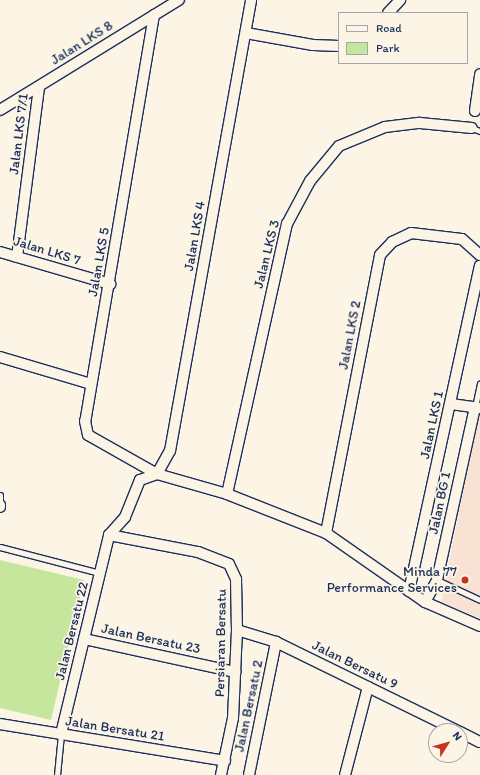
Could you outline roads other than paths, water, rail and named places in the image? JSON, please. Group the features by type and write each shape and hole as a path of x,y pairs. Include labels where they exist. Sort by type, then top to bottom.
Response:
{"street":[{"name":"Jalan LKS 8","path":"0,110 179,0"},
{"name":"Jalan LKS 4","path":"157,474 170,451 251,0"},
{"path":"389,12 400,0"},
{"name":"Jalan LKS 5","path":"154,15 110,284 85,421 88,435 157,474 227,494 326,533 425,602 480,626"},
{"path":"246,33 313,45 338,46"},
{"path":"475,111 480,74"},
{"name":"Jalan LKS 7/1","path":"17,257 39,87"},
{"name":"Jalan LKS 3","path":"227,494 287,224 310,181 339,146 385,127 420,123 476,130"},
{"name":"Jalan LKS 2","path":"326,533 380,255 392,242 411,233 462,239 480,255"},
{"name":"Jalan LKS 7","path":"0,252 110,284"},
{"name":"Jalan LKS 1","path":"409,591 480,266"},
{"path":"0,357 91,384"},
{"path":"451,404 478,407"},
{"name":"Jalan BG 1","path":"425,602 437,580 478,407"},
{"path":"109,535 125,517 140,480 157,474"},
{"name":"Jalan Bersatu 22","path":"61,734 109,535"},
{"name":"Persiaran Bersatu","path":"109,535 198,552 229,564 236,579 237,630 233,718 222,775"},
{"name":"Jalan Bersatu 9","path":"237,630 276,642 442,723"},
{"name":"Jalan Bersatu 23","path":"84,639 235,672"},
{"name":"Jalan Bersatu 2","path":"249,775 276,642"},
{"path":"345,775 368,687"},
{"name":"Jalan Bersatu 21","path":"0,724 225,761"},
{"name":"Jalan Bersatu 9","path":"468,736 480,742"}],"lane":[{"path":"478,407 480,384"},
{"path":"0,495 0,506"},
{"path":"0,547 100,573"},
{"path":"437,580 480,600"},
{"path":"57,775 61,734"}],"place":[{"name":"Minda 77 Performance Services","path":"465,580"}]}
